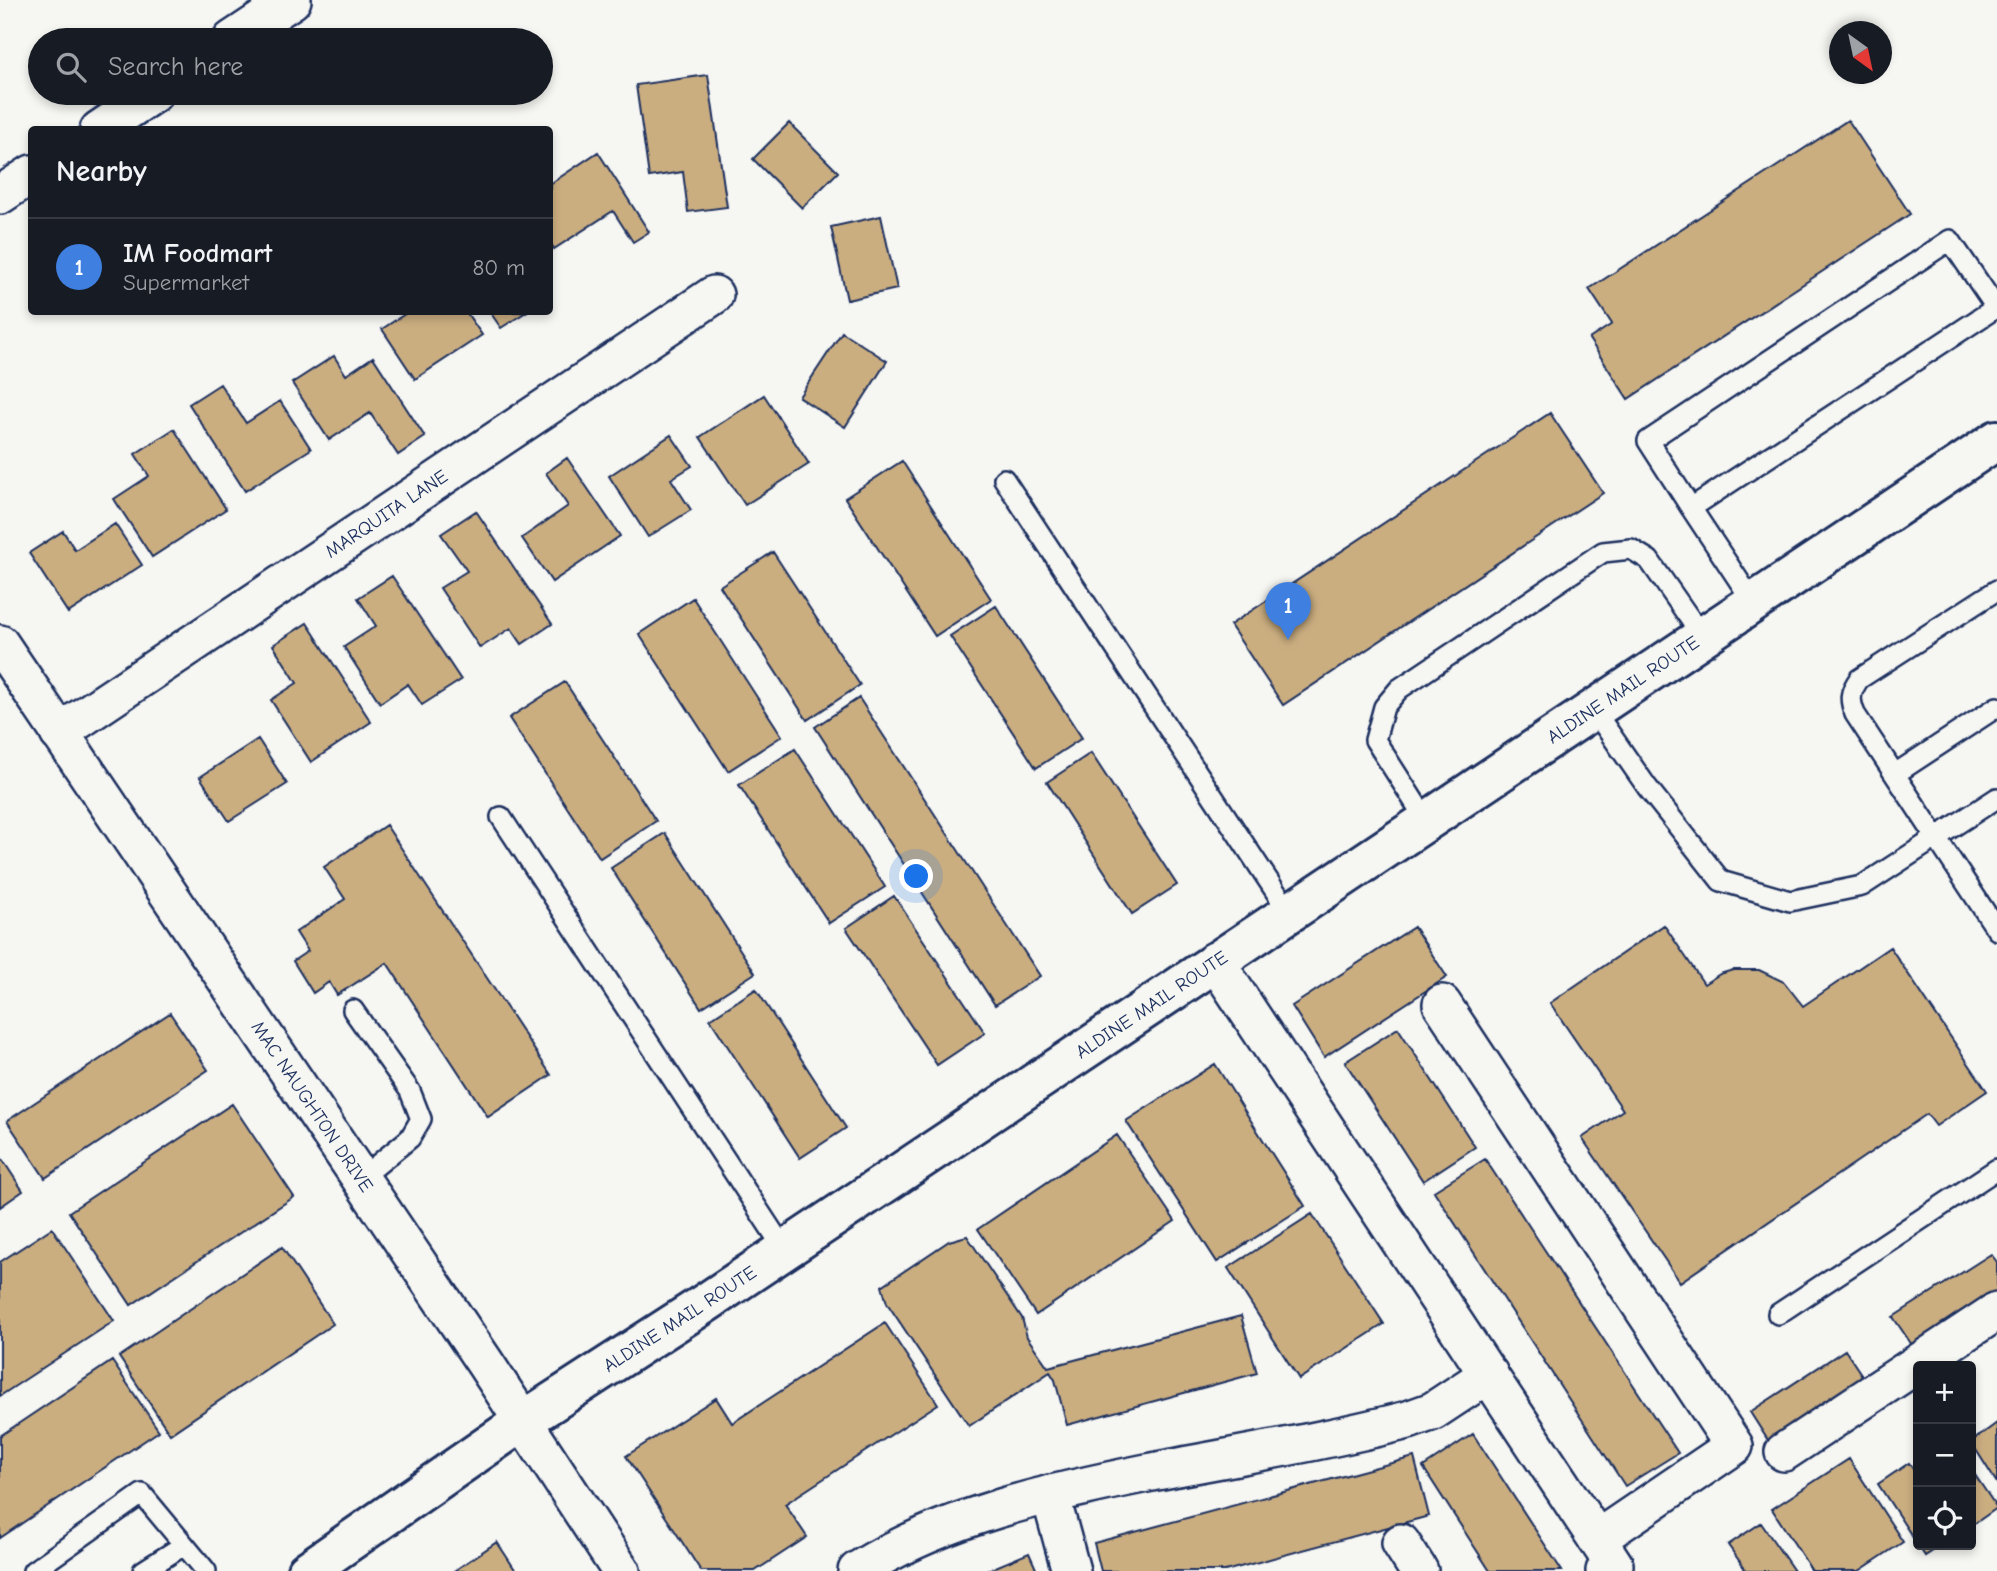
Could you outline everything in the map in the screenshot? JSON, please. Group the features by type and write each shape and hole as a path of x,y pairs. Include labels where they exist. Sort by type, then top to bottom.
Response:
{"main road":[{"name":"ALDINE MAIL ROUTE","path":"307,1571 523,1421 1997,440"}],"street":[{"path":"250,28 292,0"},
{"path":"105,126 135,105"},
{"path":"0,195 28,177"},
{"name":"MARQUITA LANE","path":"59,733 714,295"},
{"name":"MAC NAUGHTON DRIVE","path":"0,644 621,1571"},
{"path":"1215,961 1489,1374 1601,1555 1734,1446 1442,1004"},
{"path":"1784,1451 1997,1311"},
{"path":"857,1571 905,1544 953,1524 1050,1494 1408,1420 1433,1411 1489,1374"},
{"path":"1050,1494 1071,1571"}],"lane":[{"path":"1691,508 1997,308 1950,240 1648,441 1691,508 1753,602"},
{"path":"1004,479 1289,912"},
{"path":"1426,820 1376,740 1384,707 1399,689 1603,552 1631,549 1649,560 1702,636"},
{"path":"1997,590 1859,679 1851,690 1850,701 1855,715 1937,837 1992,909 1997,930"},
{"path":"1895,774 1997,707"},
{"path":"1593,709 1647,787 1721,881 1790,901 1862,886 1997,798"},
{"path":"501,817 784,1249"},
{"path":"353,1010 411,1091 421,1119 410,1138 360,1179"},
{"path":"1778,1314 1997,1169"},
{"path":"33,1571 142,1494 206,1571"},
{"path":"144,1571 184,1545"}],"building":[{"path":"708,75 727,207 688,212 683,172 649,177 636,85"},
{"path":"1848,120 1910,214 1628,399 1589,339 1612,324 1589,289"},
{"path":"789,123 838,172 802,208 753,159"},
{"path":"598,152 649,232 633,242 613,211 554,249 553,182"},
{"path":"881,216 897,289 847,300 831,227"},
{"path":"403,315 468,315 482,335 415,379 382,329"},
{"path":"492,315 521,315 501,328"},
{"path":"842,332 887,361 845,427 799,397"},
{"path":"334,356 346,375 373,357 425,437 398,455 370,413 329,440 292,383"},
{"path":"220,384 246,423 280,401 311,449 245,491 189,404"},
{"path":"764,395 809,464 745,505 700,437"},
{"path":"1550,413 1603,493 1283,705 1230,625"},
{"path":"174,429 226,509 152,557 114,499 149,476 135,454"},
{"path":"671,435 692,466 671,479 691,510 648,537 609,476"},
{"path":"567,458 620,536 552,582 522,538 568,506 546,473"},
{"path":"902,461 991,599 935,636 845,498"},
{"path":"476,511 552,624 522,644 511,628 480,648 440,588 467,571 441,534"},
{"path":"115,524 142,565 68,613 29,553 63,531 75,550"},
{"path":"773,552 860,685 807,720 720,586"},
{"path":"392,576 461,680 422,705 408,684 380,703 344,647 376,626 358,598"},
{"path":"693,598 782,736 728,771 639,634"},
{"path":"996,606 1082,738 1036,768 950,636"},
{"path":"307,623 371,722 311,762 271,700 297,683 273,645"},
{"path":"565,682 656,821 600,858 509,718"},
{"path":"859,698 1040,976 995,1005 815,727"},
{"path":"258,739 287,784 229,821 200,777"},
{"path":"795,749 885,887 829,923 739,785"},
{"path":"1091,753 1177,885 1132,914 1047,782"},
{"path":"386,825 551,1075 488,1117 387,963 337,995 329,982 313,993 293,961 308,951 296,932 345,899 324,867"},
{"path":"665,833 755,973 701,1008 611,868"},
{"path":"894,896 985,1033 937,1065 846,928"},
{"path":"1664,925 1704,984 1733,970 1759,970 1784,982 1803,1006 1890,947 1987,1091 1936,1126 1927,1114 1680,1282 1582,1138 1623,1110 1550,1003"},
{"path":"1414,927 1447,977 1324,1057 1292,1006"},
{"path":"756,989 846,1128 800,1158 710,1019"},
{"path":"170,1013 208,1070 45,1178 7,1121"},
{"path":"1398,1028 1475,1147 1423,1181 1345,1062"},
{"path":"1215,1064 1305,1206 1217,1262 1126,1121"},
{"path":"232,1104 294,1197 131,1305 69,1212"},
{"path":"1117,1135 1175,1221 1036,1315 978,1229"},
{"path":"0,1156 23,1191 0,1207"},
{"path":"1485,1159 1678,1453 1625,1486 1434,1191"},
{"path":"1312,1214 1384,1324 1299,1379 1228,1268"},
{"path":"52,1228 114,1321 0,1396 0,1262"},
{"path":"967,1236 1022,1318 1027,1337 1048,1367 1241,1316 1257,1373 1067,1425 1055,1380 1050,1372 969,1426 887,1303 882,1286 949,1241"},
{"path":"282,1247 333,1324 170,1434 119,1357"},
{"path":"1991,1254 1997,1262 1997,1294 1914,1348 1893,1317"},
{"path":"885,1323 938,1404 785,1504 807,1537 755,1571 701,1571 626,1456 716,1398 732,1423"},
{"path":"1845,1350 1867,1383 1771,1445 1750,1412"},
{"path":"112,1361 159,1431 0,1538 0,1436"},
{"path":"1997,1423 1997,1483 1976,1450 1976,1438"},
{"path":"1473,1434 1562,1571 1490,1571 1423,1467"},
{"path":"1414,1457 1429,1516 1225,1571 1101,1571 1094,1543"},
{"path":"1849,1459 1903,1542 1859,1571 1812,1571 1772,1509"},
{"path":"1909,1463 1913,1469 1913,1538 1878,1484"},
{"path":"1976,1476 1997,1508 1976,1523"},
{"path":"1761,1523 1794,1571 1742,1571 1745,1569 1728,1545"},
{"path":"497,1542 516,1571 454,1571"},
{"path":"1921,1550 1934,1550 1925,1556"},
{"path":"1029,1553 1037,1571 986,1571"}],"place":[{"name":"IM Foodmart","path":"1288,640"}]}
